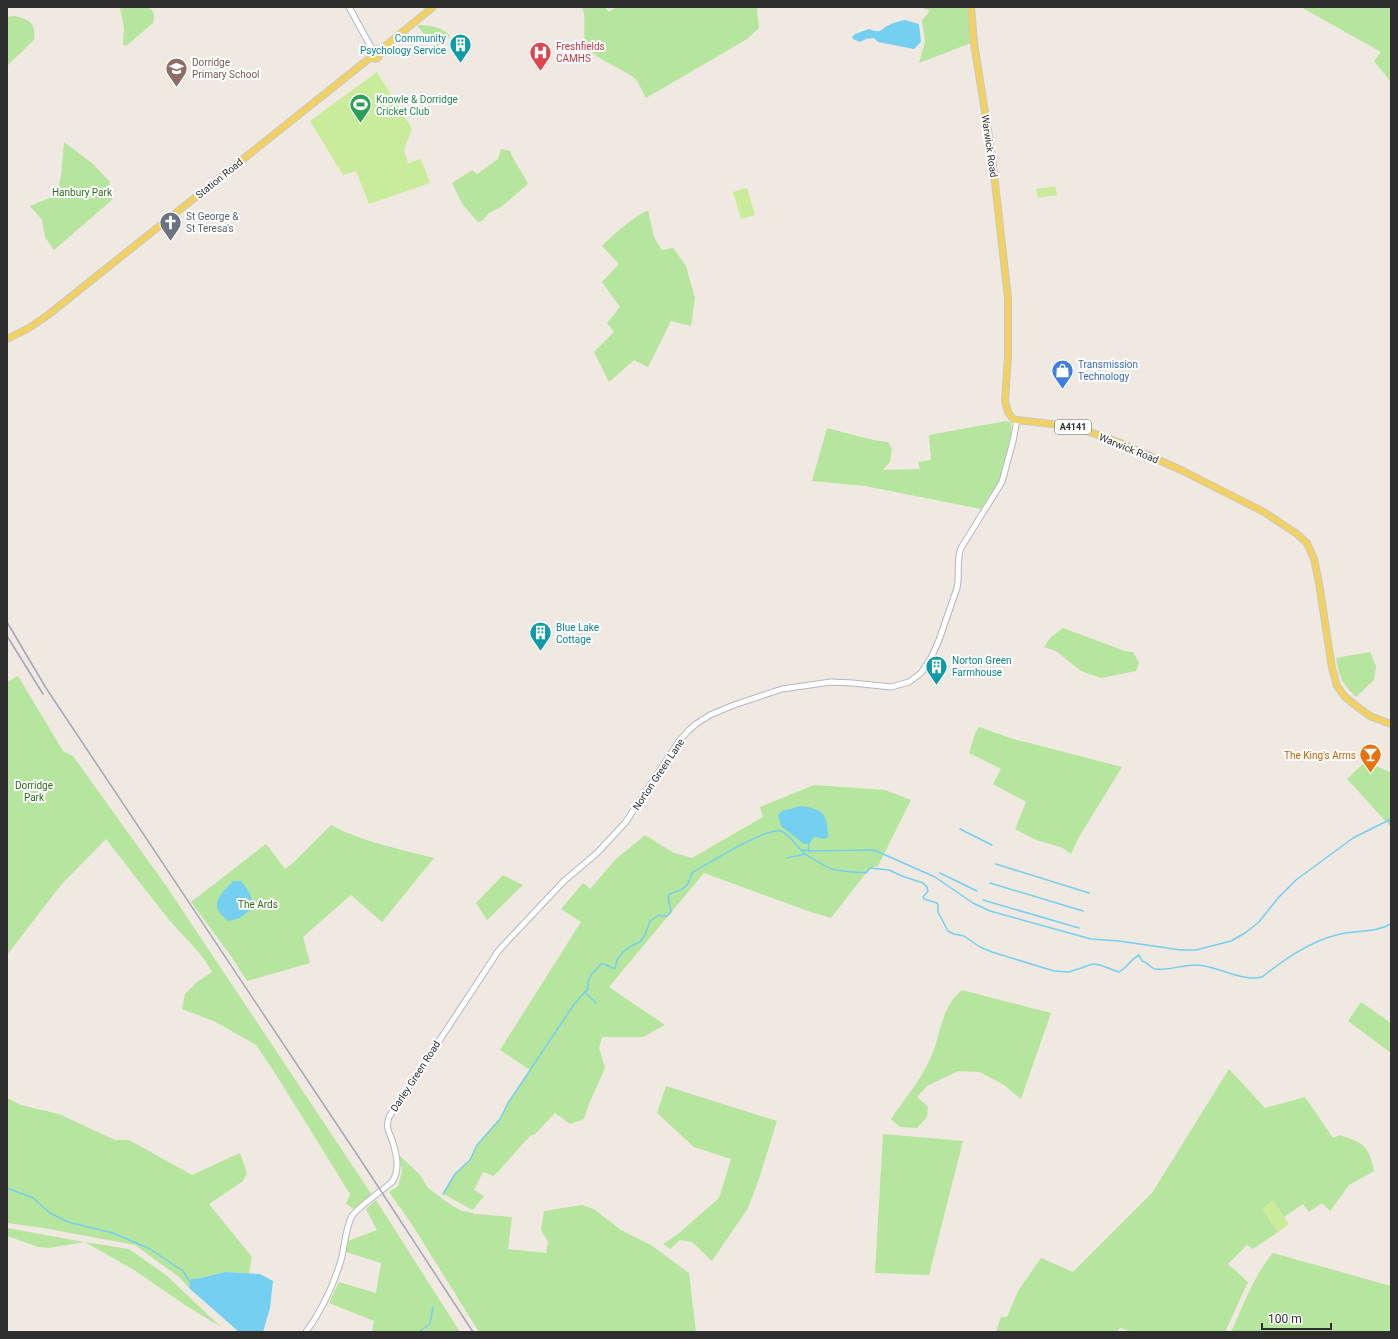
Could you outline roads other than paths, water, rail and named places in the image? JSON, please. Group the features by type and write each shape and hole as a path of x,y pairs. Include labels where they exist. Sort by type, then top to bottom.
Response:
{"main road":[{"path":"379,51 372,49 370,53 371,57 378,58 380,54 379,51 433,7"},
{"name":"Warwick Road","path":"971,7 974,43 992,156 1008,298 1008,356 1005,401 1008,412 1013,419 1073,427 1118,442 1181,470 1264,512 1298,534 1307,543 1314,559 1332,668 1337,686 1345,697 1359,708 1377,719 1391,724"},
{"name":"Station Road","path":"7,339 29,328 48,314 371,57"}],"street":[{"path":"349,7 372,49"},
{"name":"Norton Green Lane","path":"499,950 564,881 597,853 625,824 680,740 696,724 710,715 728,707 782,688 831,682 882,687 897,686 909,682 921,674 931,658 939,640 957,588 958,558 961,548 1002,482 1017,420"},
{"name":"Darley Green Road","path":"306,1332 323,1306 334,1282 342,1258 348,1228 352,1218 357,1211 396,1177 398,1165 393,1142 387,1130 388,1117 499,950"}],"water":[{"path":"905,20 919,24 921,42 914,49 878,42 874,38 866,39 860,42 852,37 855,34 869,29 879,31 893,23"},
{"path":"801,806 814,809 823,814 827,823 828,837 824,839 814,837 809,844 804,844 781,826 778,815 782,811"},
{"path":"233,881 241,881 251,897 254,907 240,918 228,921 219,912 217,905 222,893"},
{"path":"225,1272 260,1274 273,1281 270,1308 263,1332 239,1332 189,1288 191,1279"}],"waterway":[{"path":"802,850 874,850 935,877 973,903 990,911 1091,939 1119,941 1181,950 1196,950 1231,941 1245,933 1259,922 1278,898 1296,880 1353,838 1391,819"},
{"path":"960,829 992,845"},
{"path":"585,992 588,989 589,978 601,964 615,969 617,960 623,952 640,942 645,935 650,921 659,915 667,916 671,912 668,897 670,894 685,887 689,882 692,873 736,847 773,831 781,831 785,833 805,854 832,869 866,873 870,868 889,870 923,883 927,887 928,891 923,897 924,899 937,903 938,912 948,931 964,936 980,947 992,952 1054,971 1069,972 1093,964 1119,972 1139,955 1142,961 1155,969 1198,965 1247,978 1262,977 1298,951 1318,941 1340,934 1379,929 1391,924"},
{"path":"808,851 809,844"},
{"path":"787,858 805,854"},
{"path":"996,864 1089,893"},
{"path":"940,873 977,891"},
{"path":"990,883 1083,911"},
{"path":"983,900 1079,928"},
{"path":"443,1194 455,1174 470,1160 477,1145 500,1119 508,1103 575,1003 585,992 596,1003"},
{"path":"7,1188 33,1198 50,1213 68,1222 113,1233 150,1249 183,1271 190,1282"},
{"path":"420,1332 430,1324 433,1307"}],"railway":[{"path":"7,622 46,688 364,1165 473,1332"},
{"path":"7,636 43,694"}],"place":[{"name":"Community Psychology Service","path":"461,64"},
{"name":"Freshfields CAMHS","path":"541,72"},
{"name":"Dorridge Primary School","path":"176,88"},
{"name":"Knowle & Dorridge Cricket Club","path":"361,124"},
{"name":"St George & St Teresa's","path":"170,242"},
{"name":"Transmission Technology","path":"1062,390"},
{"name":"Blue Lake Cottage","path":"540,652"},
{"name":"Norton Green Farmhouse","path":"937,686"},
{"name":"The King's Arms","path":"1371,774"}],"park label":[{"name":"Hanbury Park","path":"82,192"},
{"name":"Dorridge Park","path":"34,790"},
{"name":"The Ards","path":"258,904"}]}
